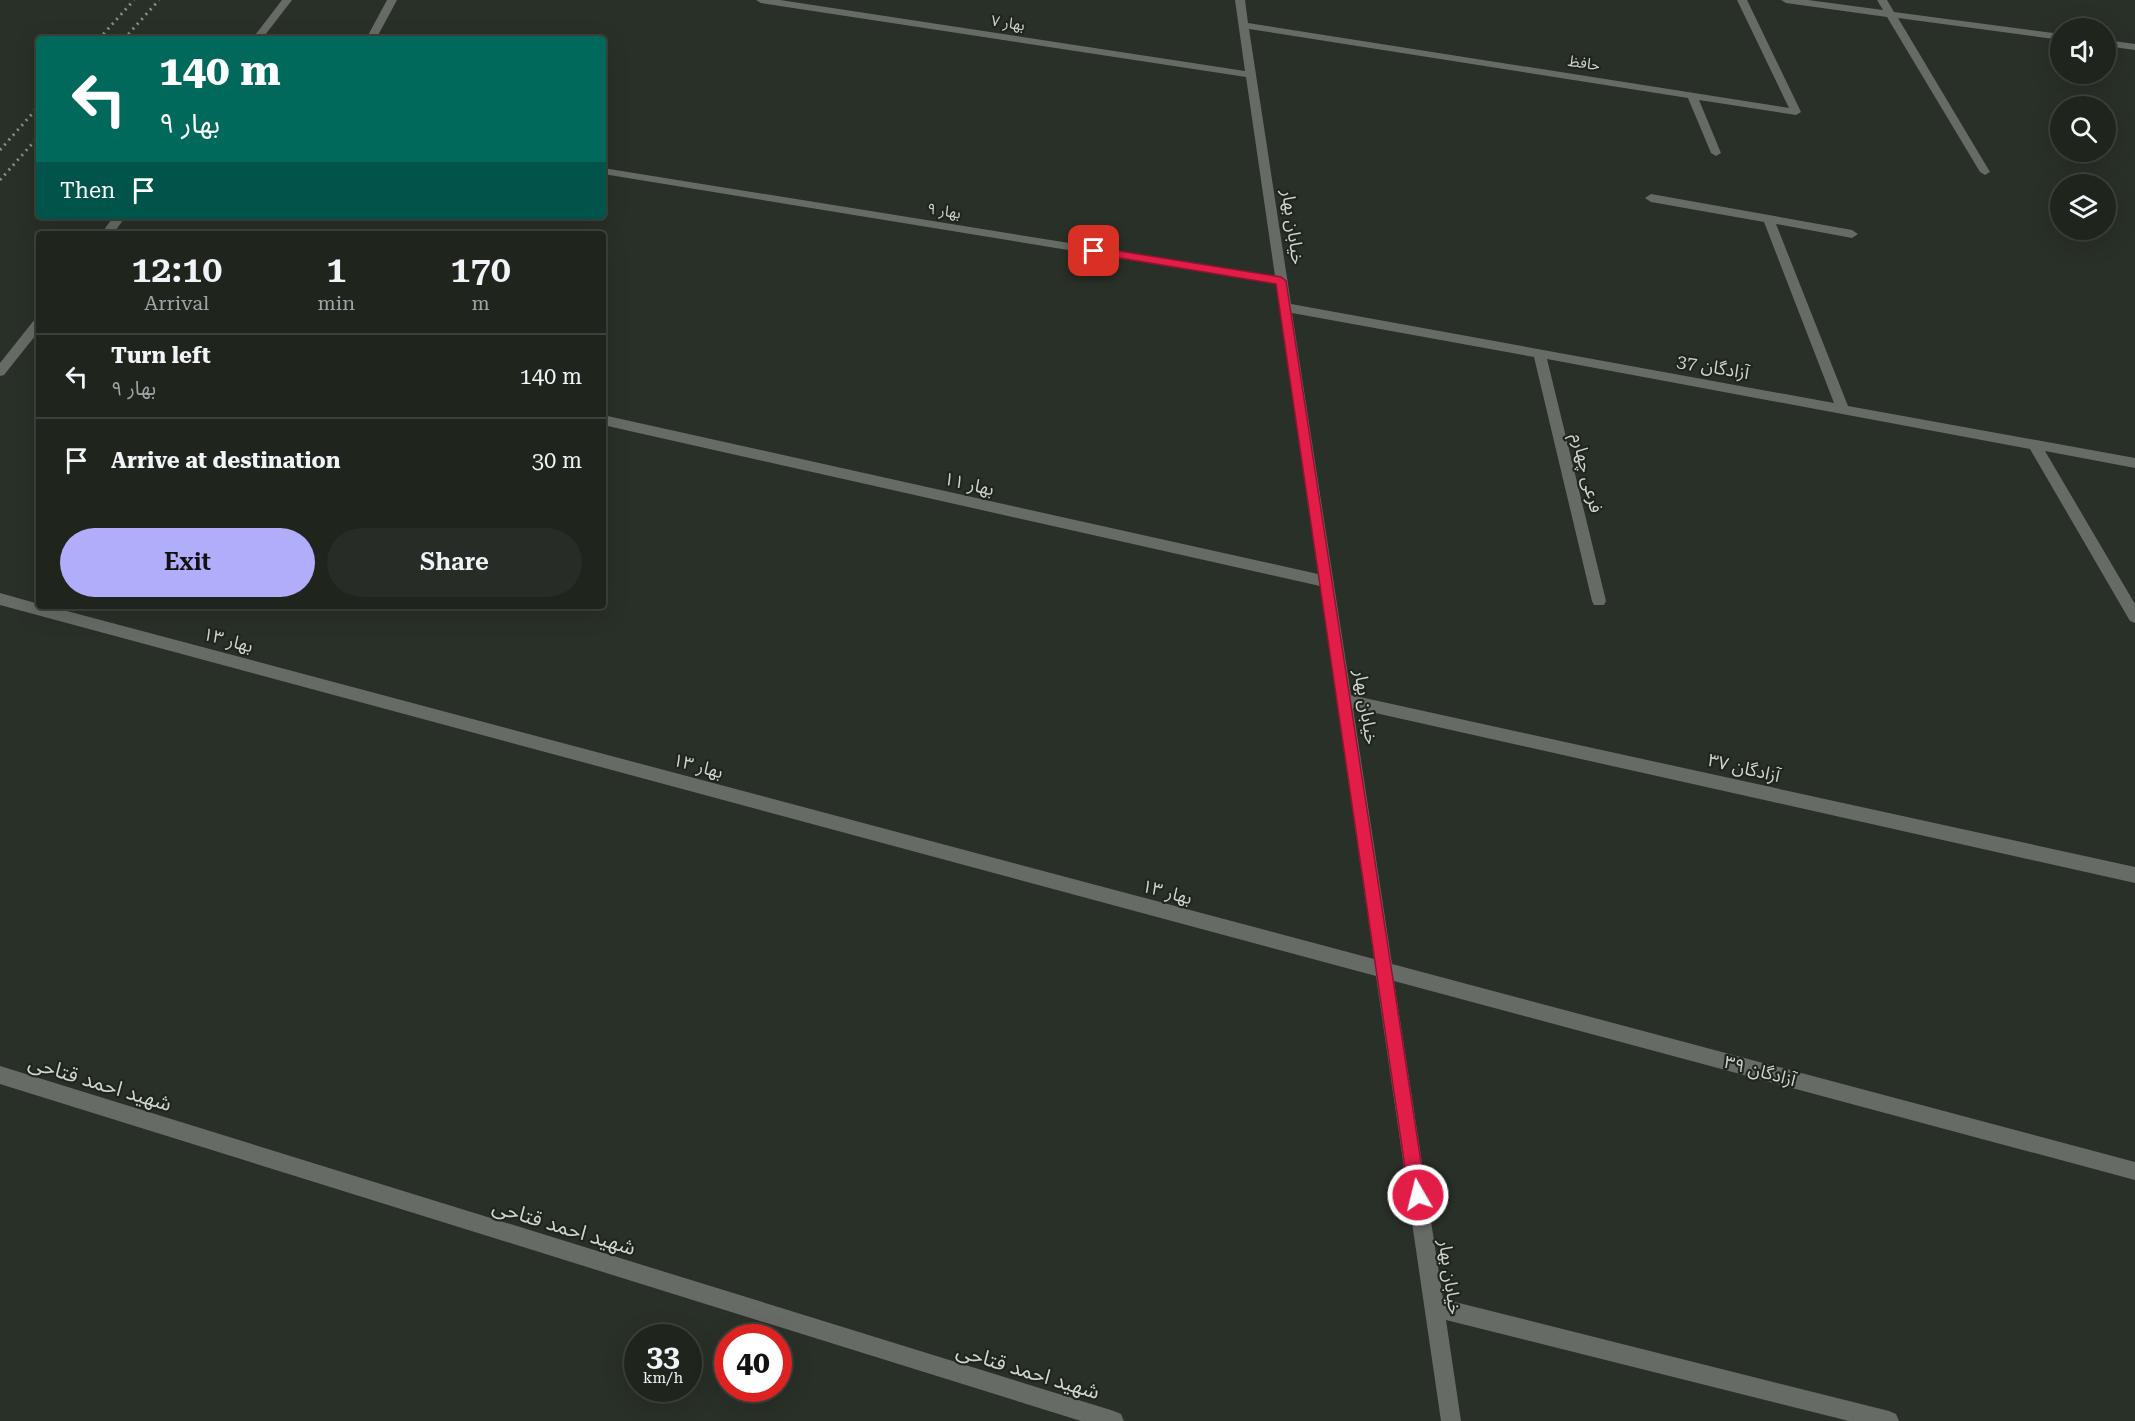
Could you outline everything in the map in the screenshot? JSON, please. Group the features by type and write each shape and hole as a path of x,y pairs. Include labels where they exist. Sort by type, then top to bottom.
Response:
{"street":[{"path":"259,36 287,0"},
{"path":"373,36 392,0"},
{"name":"بهار ۷","path":"761,0 1251,75"},
{"name":"خیابان بهار","path":"1240,0 1451,1421"},
{"name":"حافظ","path":"1244,25 1796,112 1742,0"},
{"path":"1786,0 2050,36"},
{"path":"1882,0 1985,172"},
{"path":"2116,44 2135,47"},
{"path":"1692,96 1716,153"},
{"name":"بهار ۹","path":"606,171 1281,281"},
{"path":"1651,198 1852,234"},
{"path":"1768,218 1843,409"},
{"path":"108,231 118,219"},
{"name":"آزادگان 37","path":"1285,307 2135,463"},
{"path":"0,372 36,326"},
{"name":"فرعی چهارم","path":"1539,354 1599,601"},
{"name":"بهار ۱۱","path":"606,421 1327,582"},
{"path":"2034,444 2135,617"},
{"name":"بهار ۱۳","path":"0,599 36,609"},
{"name":"بهار ۱۳","path":"37,609 1386,971"},
{"name":"آزادگان ۳۷","path":"1345,700 2135,875"},
{"name":"آزادگان ۳۹","path":"1386,971 2135,1171"},
{"name":"شهید احمد قتاحی","path":"0,1075 1114,1421"},
{"path":"1434,1307 1889,1421"}],"railway":[{"path":"102,36 134,0"},
{"path":"127,36 159,0"},
{"path":"0,150 36,109"},
{"path":"0,180 36,139"}],"route":[{"path":"1094,251 1281,281 1418,1195"}]}
